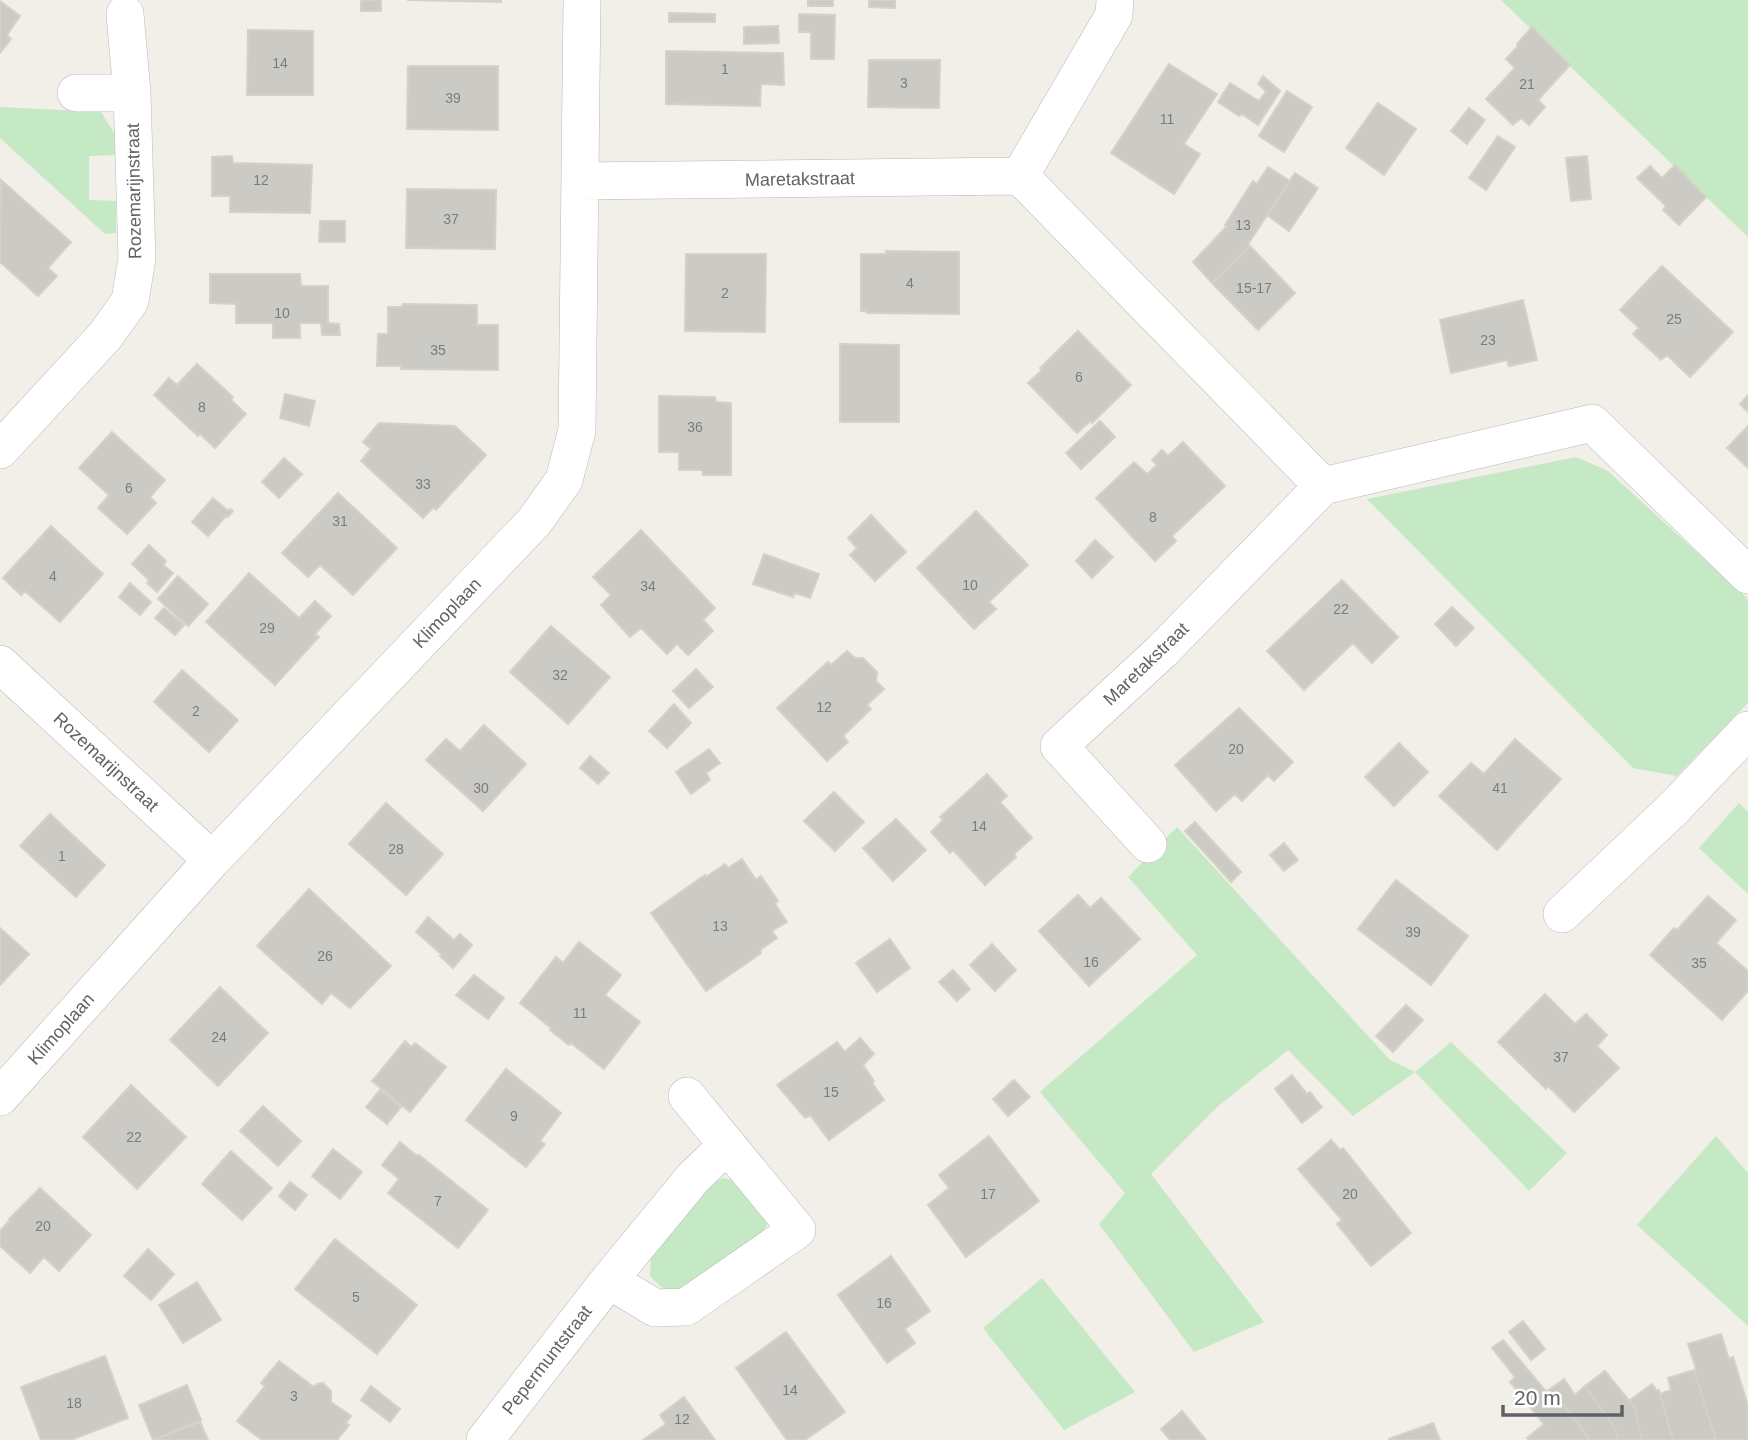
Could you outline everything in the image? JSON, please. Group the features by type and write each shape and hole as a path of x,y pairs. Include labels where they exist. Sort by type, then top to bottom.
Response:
{"street":[{"name":"Klimoplaan","path":"0,1097 212,860 534,522 564,480 577,430 582,0"},
{"path":"1115,0 1114,15 1020,176 1323,486 1592,423 1748,575"},
{"name":"Rozemarijnstraat","path":"0,450 105,336 130,300 137,258 132,93 125,15"},
{"path":"76,93 132,93"},
{"name":"Maretakstraat","path":"581,181 1020,176"},
{"name":"Maretakstraat","path":"1148,844 1059,746 1161,651 1323,486"},
{"name":"Rozemarijnstraat","path":"0,664 212,860"},
{"path":"1562,914 1674,808 1748,730"},
{"path":"609,1280 655,1308 686,1307 797,1230 687,1096"},
{"name":"Pepermuntstraat","path":"485,1440 609,1280 693,1178 727,1145"}],"green space":[{"path":"1501,0 1748,0 1748,237"},
{"path":"0,107 101,112 114,133 115,155 89,156 89,200 116,201 116,233 105,234 0,138"},
{"path":"1576,457 1608,471 1748,599 1748,703 1677,776 1633,768 1367,499"},
{"path":"1739,803 1748,812 1748,894 1699,848"},
{"path":"1177,827 1390,1060 1415,1072 1353,1116 1288,1050 1217,1107 1151,1174 1264,1322 1194,1352 1099,1224 1125,1193 1040,1092 1197,955 1128,877"},
{"path":"1451,1042 1567,1153 1529,1191 1415,1072"},
{"path":"1716,1136 1748,1173 1748,1326 1637,1225"},
{"path":"724,1178 738,1182 769,1220 760,1239 683,1291 666,1292 650,1276 651,1258 705,1187"},
{"path":"1042,1278 1135,1392 1064,1430 983,1328"}],"building":[{"path":"361,0 381,0 381,11 361,11"},
{"path":"407,0 501,0 501,2"},
{"path":"808,0 833,0 833,6 808,6"},
{"path":"869,0 895,0 895,8 869,7"},
{"path":"0,1 20,16 7,35 11,39 0,53"},
{"path":"669,13 715,14 715,22 669,22"},
{"path":"799,14 835,15 834,59 811,59 811,32 799,32"},
{"path":"778,26 779,43 744,44 744,27"},
{"path":"1532,27 1570,65 1538,100 1545,107 1529,125 1521,118 1513,125 1486,99 1515,68 1506,59"},
{"path":"248,30 313,31 313,95 247,95"},
{"path":"666,51 783,53 784,85 761,84 760,106 666,104"},
{"path":"869,60 940,60 939,108 868,107"},
{"path":"1169,64 1217,94 1184,144 1200,154 1174,194 1111,153"},
{"path":"408,66 498,66 498,130 407,129"},
{"path":"1263,76 1280,91 1258,125 1218,102 1230,83 1259,101 1266,91 1258,84"},
{"path":"1287,91 1312,107 1284,152 1259,136"},
{"path":"1378,103 1416,129 1384,175 1346,148"},
{"path":"1469,108 1485,120 1467,144 1451,131"},
{"path":"1498,136 1515,147 1486,190 1469,178"},
{"path":"232,156 233,163 312,165 310,213 230,212 230,196 212,196 212,157"},
{"path":"1587,156 1591,199 1571,201 1566,158"},
{"path":"1675,165 1706,197 1679,225 1663,210 1666,206 1637,178 1650,166 1662,178"},
{"path":"1268,167 1290,181 1248,244 1250,246 1212,283 1193,262 1227,226 1225,225 1253,181 1257,184"},
{"path":"1295,173 1318,188 1289,231 1267,215"},
{"path":"1,180 71,242 48,268 57,276 38,296 0,262"},
{"path":"407,189 496,190 495,249 406,248"},
{"path":"320,221 345,221 345,242 319,242"},
{"path":"1250,246 1295,293 1258,330 1212,283"},
{"path":"886,251 959,252 959,314 861,311 861,254 886,254"},
{"path":"686,254 766,254 765,332 685,331"},
{"path":"1662,266 1733,332 1690,377 1667,355 1661,360 1633,334 1639,328 1620,310"},
{"path":"210,274 300,274 301,286 328,286 328,323 339,324 340,335 322,335 321,323 300,323 300,338 273,338 273,323 236,323 236,304 210,303"},
{"path":"1523,300 1537,360 1509,366 1507,360 1451,373 1440,320"},
{"path":"403,304 477,305 477,325 498,325 498,370 401,369 401,366 377,366 378,334 388,334 388,307 402,307"},
{"path":"1078,331 1131,385 1092,423 1090,421 1077,433 1028,383"},
{"path":"840,344 899,345 899,422 840,422"},
{"path":"197,364 233,397 231,400 246,414 215,448 154,395 169,378 177,385"},
{"path":"285,394 315,401 309,426 280,418"},
{"path":"1748,395 1748,412 1740,404"},
{"path":"659,396 715,397 716,402 731,403 731,475 703,475 702,470 679,470 679,452 659,452"},
{"path":"1100,421 1115,437 1081,469 1066,453"},
{"path":"379,423 455,426 486,455 436,510 434,507 423,518 361,461 371,449 363,442"},
{"path":"1748,426 1748,468 1727,448"},
{"path":"112,432 165,480 150,497 156,503 127,534 98,508 109,495 79,468"},
{"path":"1183,442 1225,486 1172,536 1176,541 1155,561 1096,498 1134,462 1147,474 1157,465 1152,460 1162,450 1168,456"},
{"path":"284,458 302,474 279,498 262,482"},
{"path":"338,493 397,548 353,595 320,565 308,577 282,553"},
{"path":"213,498 228,511 233,511 208,536 192,522"},
{"path":"976,511 1028,565 989,602 996,609 974,629 917,568"},
{"path":"871,515 906,552 875,581 850,555 857,548 848,538"},
{"path":"51,526 103,574 60,622 25,591 21,595 3,578"},
{"path":"641,530 715,608 703,620 713,631 688,655 677,644 667,654 641,628 630,637 601,605 611,595 593,577"},
{"path":"1095,540 1113,557 1092,578 1076,561"},
{"path":"149,545 166,561 163,565 173,573 157,592 132,564"},
{"path":"764,554 819,574 810,598 795,593 793,597 753,584"},
{"path":"249,573 299,618 315,601 331,616 315,634 319,637 275,685 206,622"},
{"path":"178,576 208,604 188,626 158,599"},
{"path":"1342,580 1398,637 1372,663 1353,643 1304,690 1267,651"},
{"path":"130,583 151,602 140,615 119,597"},
{"path":"1452,607 1474,628 1456,646 1435,624"},
{"path":"164,608 184,625 175,635 155,618"},
{"path":"551,626 610,677 568,724 510,672"},
{"path":"847,651 855,658 863,658 877,672 876,681 884,689 867,705 871,709 843,736 848,742 827,761 777,708 828,662 831,665"},
{"path":"696,669 713,687 689,708 673,691"},
{"path":"182,670 238,720 209,752 154,702"},
{"path":"674,704 691,723 667,748 649,731"},
{"path":"1239,708 1293,762 1274,781 1268,775 1242,801 1235,794 1216,811 1175,765"},
{"path":"484,725 526,764 483,811 426,760 446,739 460,751"},
{"path":"1515,739 1561,779 1497,850 1439,796 1471,763 1484,774"},
{"path":"1399,743 1428,772 1394,806 1365,777"},
{"path":"709,749 720,763 706,773 710,780 691,794 676,772"},
{"path":"590,756 609,773 598,784 580,768"},
{"path":"987,774 1007,796 1000,802 1032,838 1014,854 1016,857 985,885 953,850 950,853 931,832 943,820 940,817"},
{"path":"834,792 864,822 835,851 804,821"},
{"path":"386,803 443,854 406,895 349,844"},
{"path":"50,814 105,865 76,897 20,846"},
{"path":"896,819 926,850 893,881 863,848"},
{"path":"1195,822 1241,872 1231,882 1185,831"},
{"path":"1284,843 1298,860 1284,871 1270,855"},
{"path":"742,859 756,880 761,876 778,901 775,904 787,922 772,931 777,938 760,950 761,953 706,991 651,913 705,875 706,877 725,864 728,868"},
{"path":"1396,880 1468,936 1431,985 1358,929"},
{"path":"309,889 391,966 350,1008 331,993 322,1004 257,946"},
{"path":"1078,895 1090,908 1101,898 1140,939 1089,986 1039,931"},
{"path":"1708,896 1736,920 1716,943 1748,971 1748,991 1722,1020 1650,955"},
{"path":"428,917 454,940 460,934 472,945 453,968 416,932"},
{"path":"0,928 29,954 0,985"},
{"path":"890,939 910,968 877,992 856,963"},
{"path":"579,942 621,975 605,995 640,1022 604,1069 571,1043 569,1045 520,1003 556,957 563,963"},
{"path":"992,944 1016,970 995,991 970,965"},
{"path":"953,970 970,989 957,1001 939,982"},
{"path":"474,975 504,998 488,1019 456,995"},
{"path":"220,987 268,1033 218,1086 170,1040"},
{"path":"1545,994 1575,1024 1586,1014 1607,1035 1597,1046 1619,1068 1574,1112 1498,1042"},
{"path":"1406,1005 1423,1020 1393,1052 1376,1036"},
{"path":"860,1038 874,1054 863,1065 884,1100 829,1140 810,1115 805,1118 777,1085 837,1042 845,1052"},
{"path":"405,1041 411,1047 415,1043 446,1067 410,1112 372,1081"},
{"path":"506,1069 561,1113 540,1141 545,1144 526,1167 466,1120"},
{"path":"1292,1075 1322,1107 1302,1123 1275,1089"},
{"path":"1014,1080 1030,1097 1008,1116 993,1099"},
{"path":"131,1085 186,1137 137,1189 83,1137"},
{"path":"380,1090 401,1107 387,1124 366,1107"},
{"path":"263,1106 301,1141 278,1166 240,1131"},
{"path":"989,1136 1039,1201 966,1257 928,1205 949,1188 939,1175"},
{"path":"1331,1140 1340,1150 1343,1148 1411,1233 1371,1266 1337,1224 1342,1220 1298,1169"},
{"path":"400,1142 488,1210 458,1248 388,1193 399,1179 382,1165"},
{"path":"333,1149 362,1172 340,1199 312,1176"},
{"path":"231,1151 272,1188 242,1220 202,1184"},
{"path":"290,1182 307,1195 295,1210 279,1196"},
{"path":"40,1188 91,1235 59,1271 44,1257 30,1273 0,1246 0,1231"},
{"path":"335,1239 417,1305 377,1354 295,1289"},
{"path":"148,1249 174,1274 151,1300 124,1276"},
{"path":"891,1256 930,1311 905,1329 915,1343 887,1363 838,1295"},
{"path":"197,1282 221,1320 183,1343 159,1305"},
{"path":"1523,1321 1545,1349 1531,1360 1509,1332"},
{"path":"786,1332 845,1412 805,1440 787,1440 736,1368"},
{"path":"1721,1334 1729,1359 1733,1357 1748,1406 1748,1440 1716,1440 1694,1370 1696,1369 1688,1344"},
{"path":"1503,1340 1559,1407 1563,1404 1590,1440 1527,1438 1544,1424 1510,1382 1515,1377 1492,1348"},
{"path":"105,1356 128,1418 71,1440 41,1440 21,1387"},
{"path":"279,1361 314,1387 323,1383 331,1391 331,1402 351,1416 346,1423 349,1425 337,1440 262,1440 237,1421 265,1386 261,1383"},
{"path":"1694,1370 1716,1440 1673,1440 1660,1394 1671,1390 1668,1378"},
{"path":"1605,1371 1635,1408 1642,1440 1619,1440 1614,1427 1585,1386"},
{"path":"1564,1379 1575,1395 1585,1386 1614,1427 1619,1440 1590,1440 1563,1404 1559,1407 1546,1392"},
{"path":"1652,1384 1659,1390 1673,1440 1642,1440 1635,1408 1629,1401"},
{"path":"187,1385 201,1420 153,1440 139,1405"},
{"path":"371,1386 400,1409 390,1422 361,1400"},
{"path":"684,1397 715,1440 643,1440 666,1424 660,1415"},
{"path":"1182,1411 1206,1440 1170,1440 1161,1429"},
{"path":"200,1422 208,1440 154,1440"},
{"path":"1433,1423 1440,1440 1389,1440 1389,1439"}]}
